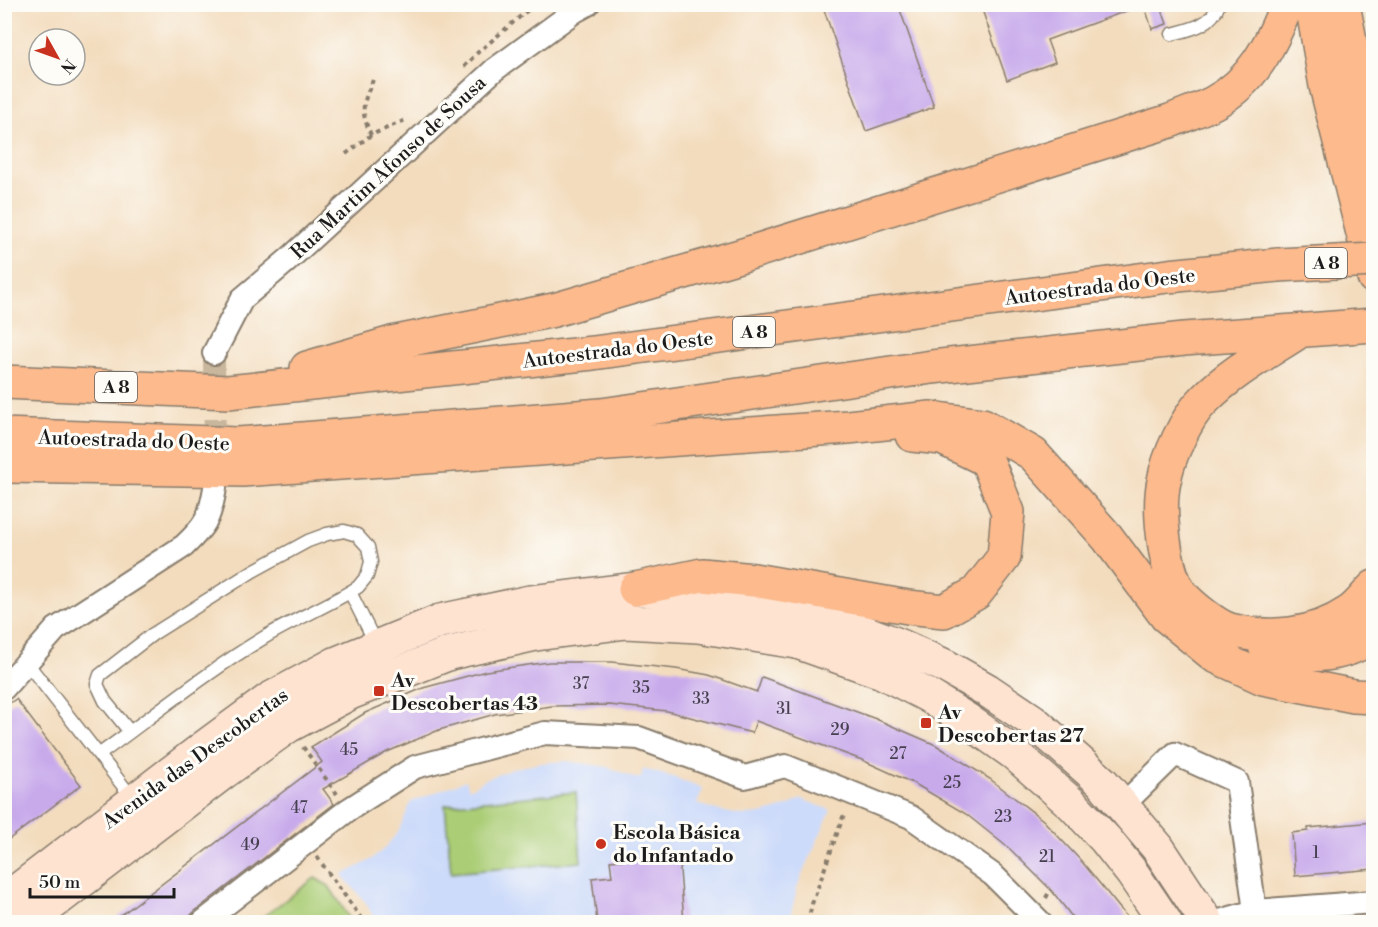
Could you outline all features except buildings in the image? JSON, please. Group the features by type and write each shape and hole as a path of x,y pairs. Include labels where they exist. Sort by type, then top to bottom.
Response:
{"main road":[{"path":"228,392 392,343 554,310 743,255 1170,121 1214,103 1247,79 1273,39 1287,4"},
{"path":"1312,4 1326,86 1374,277"},
{"path":"1343,4 1374,166"},
{"name":"Autoestrada do Oeste","path":"4,382 228,392 593,353 1168,276 1278,265 1374,260"},
{"name":"Autoestrada do Oeste","path":"4,435 238,444 601,415 932,367 1184,339 1374,325"},
{"path":"1302,330 1242,370 1203,400 1177,440 1163,481 1162,528 1168,563 1181,594 1207,616 1228,629 1267,647 1301,656 1331,653 1363,643 1374,634"},
{"path":"4,466 243,470 848,427 931,418 983,425 1033,454 1107,537 1166,616 1215,656 1263,678 1354,696 1374,697"},
{"path":"635,589 702,575 754,580 908,608 944,611 976,593 1004,557 1008,512 987,460 942,438 848,427"},
{"path":"1228,629 1293,635 1320,628 1350,612 1374,587"},
{"name":"Avenida das Descobertas","path":"4,901 270,699 335,664 440,621 530,602 635,589 702,594 805,610 871,651 882,672 927,695 967,720 1015,754 1072,804 1106,840 1166,922"},
{"name":"Avenida das Descobertas","path":"28,922 288,726 350,693 450,653 536,634 626,622 698,626 871,651 945,666 987,690 1033,721 1077,759 1123,805 1158,848 1207,922"}],"street":[{"name":"Rua Martim Afonso de Sousa","path":"214,353 242,299 297,252 494,70 575,10 588,4"},
{"path":"4,688 56,629 184,546 200,531 211,514 215,488"},
{"path":"203,922 348,810 415,767 545,733 639,738 746,777 785,766 911,817 993,875 1040,922"},
{"path":"1123,805 1174,754 1238,782 1255,911"},
{"path":"1216,922 1255,911 1322,914 1373,902 1374,907"}],"lane":[{"path":"1172,34 1204,24 1216,12 1219,4"},
{"path":"100,754 130,732 187,690 264,638 358,587 367,576 371,562 368,547 357,535 344,531 308,541 253,571 153,633 100,675 97,684 105,701 130,732"},
{"path":"350,592 377,647"},
{"path":"27,663 100,754 134,801"}],"path":[{"path":"462,69 476,54 536,4"},
{"path":"371,135 363,116 365,98 373,80"},
{"path":"346,154 371,135 407,120 415,113"},
{"path":"325,778 330,785"},
{"path":"808,922 812,904 843,816 856,805 861,796"},
{"path":"306,843 364,922"}],"shaded area":[{"name":"Escola Básica do Infantado","path":"567,761 608,767 635,778 641,778 643,769 673,777 703,789 697,804 741,815 760,814 786,807 801,799 831,810 797,888 789,922 376,922 366,903 342,875 369,861 383,850 398,832 411,802 466,780 469,789 488,778 515,768"}],"green space":[{"path":"576,792 581,862 451,873 445,805"},
{"path":"315,878 329,886 352,922 256,922"}],"tunnel":[{"path":"214,353 215,457"}],"place":[{"name":"Av Descobertas 43","path":"379,691"},
{"name":"Av Descobertas 27","path":"926,723"},
{"name":"Escola Básica do Infantado","path":"601,844"}]}
